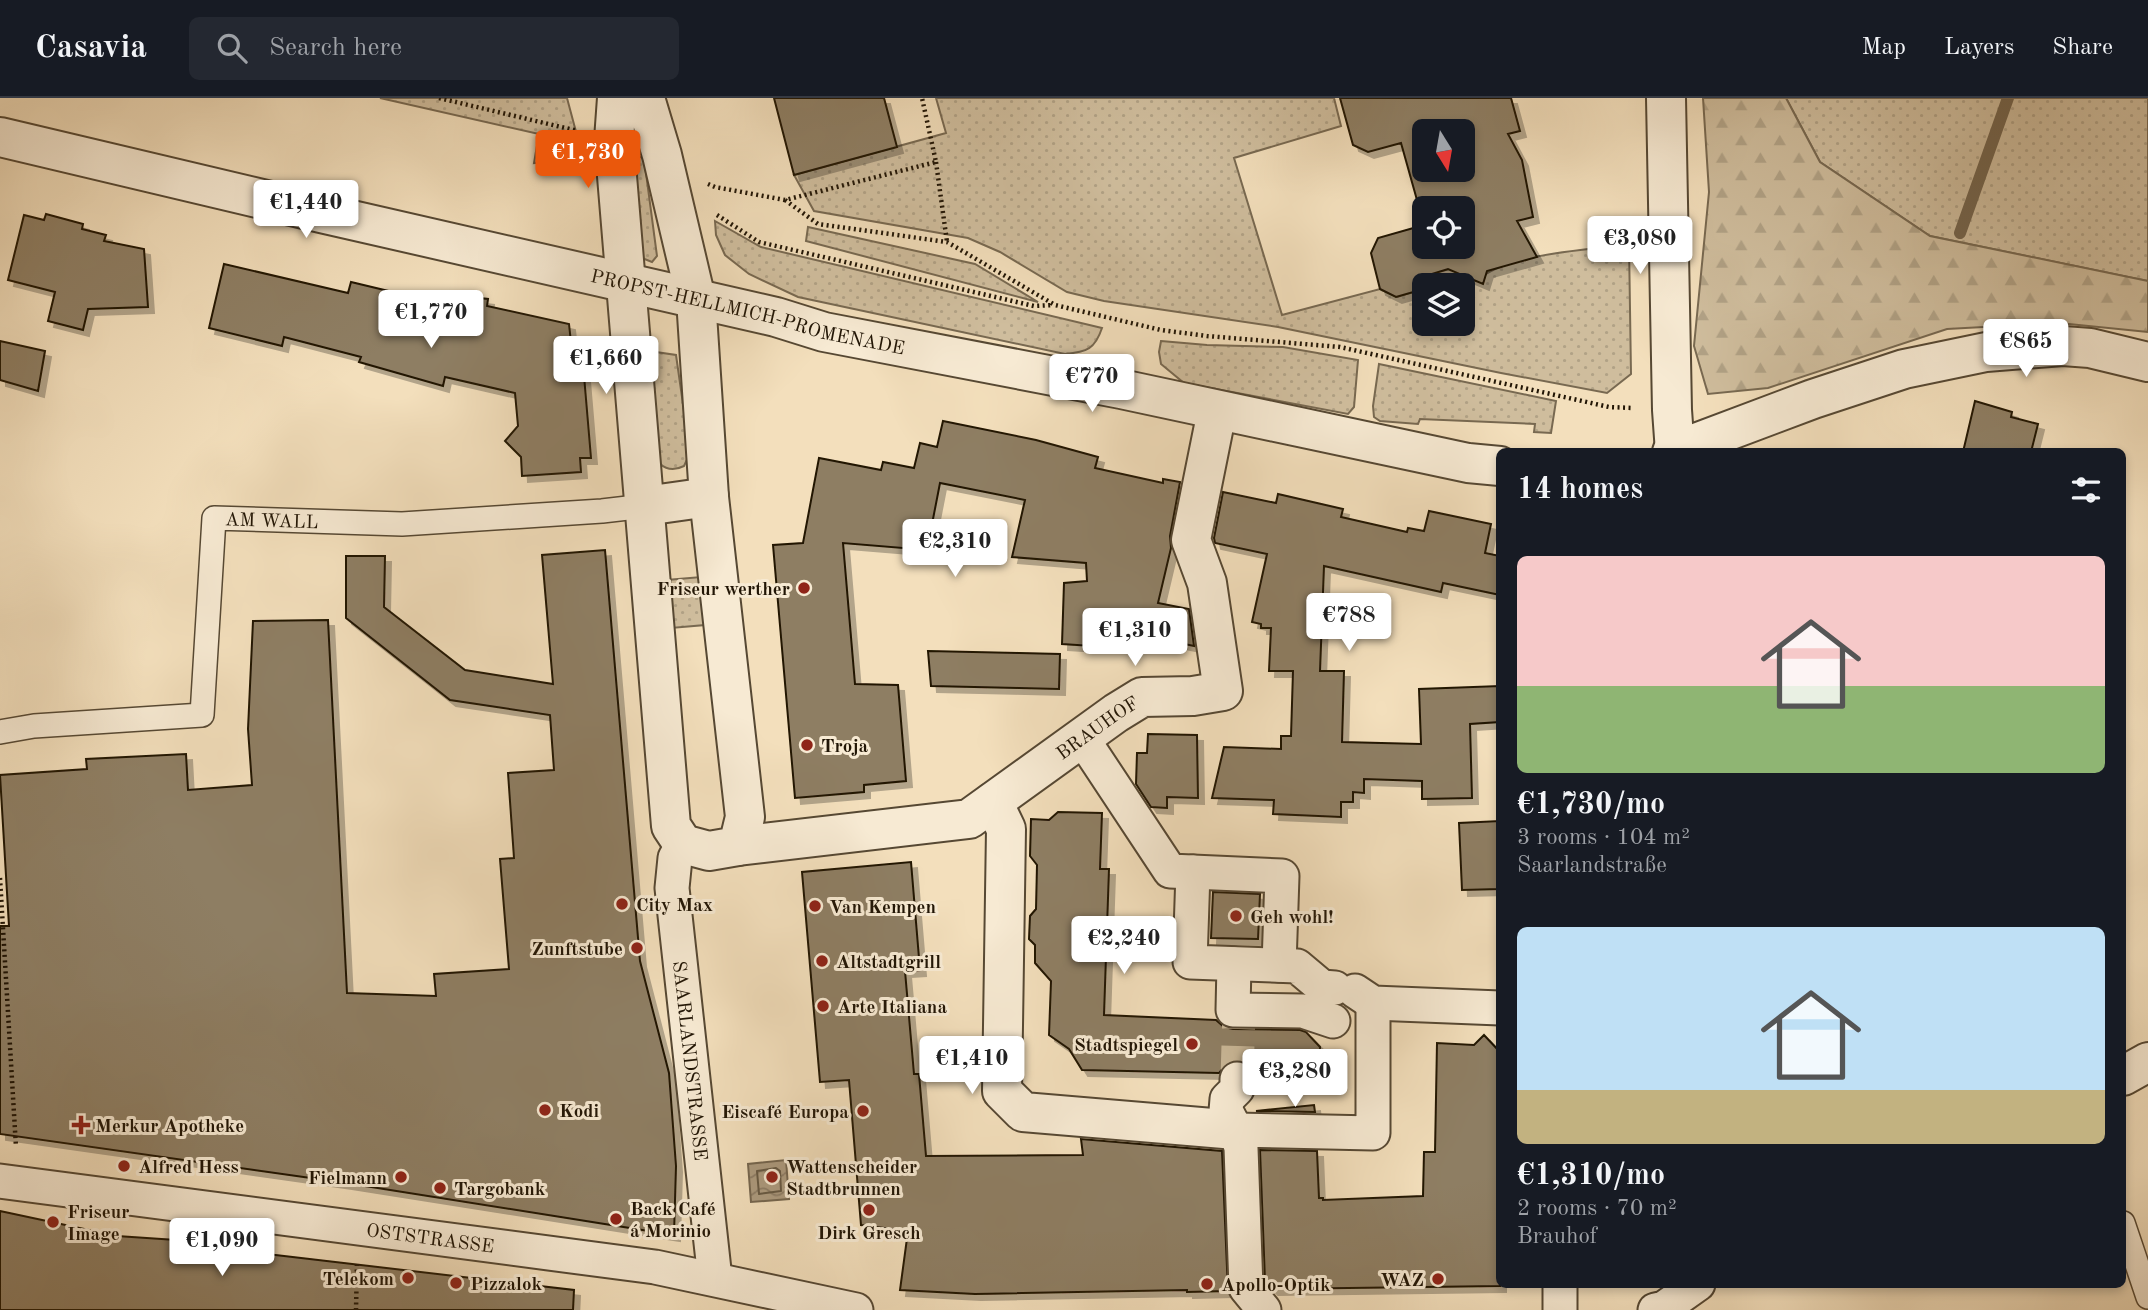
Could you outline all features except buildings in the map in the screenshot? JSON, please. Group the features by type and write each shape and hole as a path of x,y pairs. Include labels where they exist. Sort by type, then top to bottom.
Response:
{"street":[{"path":"618,98 614,140 671,826 683,844 709,851 738,846 745,817 709,497 696,299 663,155 645,98"},
{"path":"1666,98 1674,448"},
{"name":"PROPST-HELLMICH-PROMENADE","path":"0,137 776,317 824,332 1121,389 1468,463 1496,466"},
{"path":"1682,448 1813,399 1904,369 1986,352 2063,346 2090,348 2148,362"},
{"name":"BRAUHOF","path":"738,846 969,819 1142,697 1193,696 1223,691 1207,583 1191,540 1217,411"},
{"path":"645,506 709,497"},
{"path":"1082,738 1170,871 1282,876 1279,965"},
{"path":"992,802 1006,829 1002,1091 1023,1112 1236,1130 1373,1133 1352,1007 1297,966 1190,962 1193,872"},
{"name":"SAARLANDSTRASSE","path":"683,844 675,858 672,888 715,1279"},
{"path":"1234,964 1233,1010 1496,1008"},
{"path":"2126,1074 2148,1062"},
{"path":"1237,1079 1237,1089 1227,1099 1226,1111 1236,1130 1241,1148 1246,1288 1264,1310"},
{"name":"OSTSTRASSE","path":"3,1181 655,1267 843,1309"},
{"path":"1560,1288 1560,1310"},
{"path":"1655,1310 1664,1308 1692,1288"}],"lane":[{"name":"AM WALL","path":"0,732 34,726 202,715 214,518 402,524 645,506"},
{"path":"2126,1232 2148,1297"}],"path":[{"path":"439,98 614,140"},
{"path":"922,98 936,162 947,242"},
{"path":"936,162 785,200 818,224 947,242 1055,305"},
{"path":"715,214 758,242 1034,306 1055,305 1161,330 1207,337 1340,347 1609,407 1672,410"},
{"path":"0,878 17,1144 3,1181"},
{"path":"356,1310 358,1228"}],"green space":[{"path":"380,98 567,98 583,158 534,163 539,134"},
{"path":"936,98 1334,98 1341,126 1234,158 1282,315 1380,289 1397,297 1412,292 1412,336 1475,336 1475,281 1507,264 1527,259 1629,244 1631,374 1607,393 1278,327 1104,301 1067,292 1000,252 968,238 814,211 794,175 946,133"},
{"path":"1703,98 1786,98 1820,162 1930,236 2148,281 2148,332 2059,323 1947,329 1768,388 1708,394 1694,346 1709,192"},
{"path":"1786,98 2148,98 2148,281 1930,236 1820,162"},
{"path":"633,155 644,158 657,256 652,262 642,258"},
{"path":"715,221 761,247 1102,328 1089,348 1065,354 798,297 749,274 725,255 716,235"},
{"path":"808,227 975,264 1038,302 806,241"},
{"path":"1463,265 1465,273 1435,273"},
{"path":"1161,341 1283,347 1358,360 1354,407 1348,414 1184,383 1161,364"},
{"path":"649,351 676,355 690,453 684,466 678,468 660,464"},
{"path":"1379,364 1556,401 1551,433 1534,432 1535,424 1420,419 1418,424 1380,421 1374,417 1373,406"},
{"path":"701,577 705,625 671,628 667,580"}],"water":[{"path":"786,1160 789,1199 751,1202 748,1164"}],"waterway":[{"path":"1960,233 2008,98"}],"tunnel":[{"path":"1237,1079 1239,1010"}],"place":[{"name":"Friseur werther","path":"804,588"},
{"name":"Troja","path":"807,745"},
{"name":"City Max","path":"622,904"},
{"name":"Van Kempen","path":"815,906"},
{"name":"Geh wohl!","path":"1236,916"},
{"name":"Zunftstube","path":"637,948"},
{"name":"Altstadtgrill","path":"822,961"},
{"name":"Arte Italiana","path":"823,1006"},
{"name":"Stadtspiegel","path":"1192,1044"},
{"name":"Kodi","path":"545,1110"},
{"name":"Eiscafé Europa","path":"863,1111"},
{"name":"Merkur Apotheke","path":"81,1125"},
{"name":"Alfred Hess","path":"124,1166"},
{"name":"Fielmann","path":"401,1177"},
{"name":"Wattenscheider Stadtbrunnen","path":"772,1177"},
{"name":"Targobank","path":"440,1188"},
{"name":"Dirk Gresch","path":"869,1210"},
{"name":"Back Café á Morinio","path":"616,1219"},
{"name":"Friseur Image","path":"53,1222"},
{"name":"Telekom","path":"408,1278"},
{"name":"WAZ","path":"1438,1279"},
{"name":"Pizzalok","path":"456,1283"},
{"name":"Apollo-Optik","path":"1207,1284"}]}
